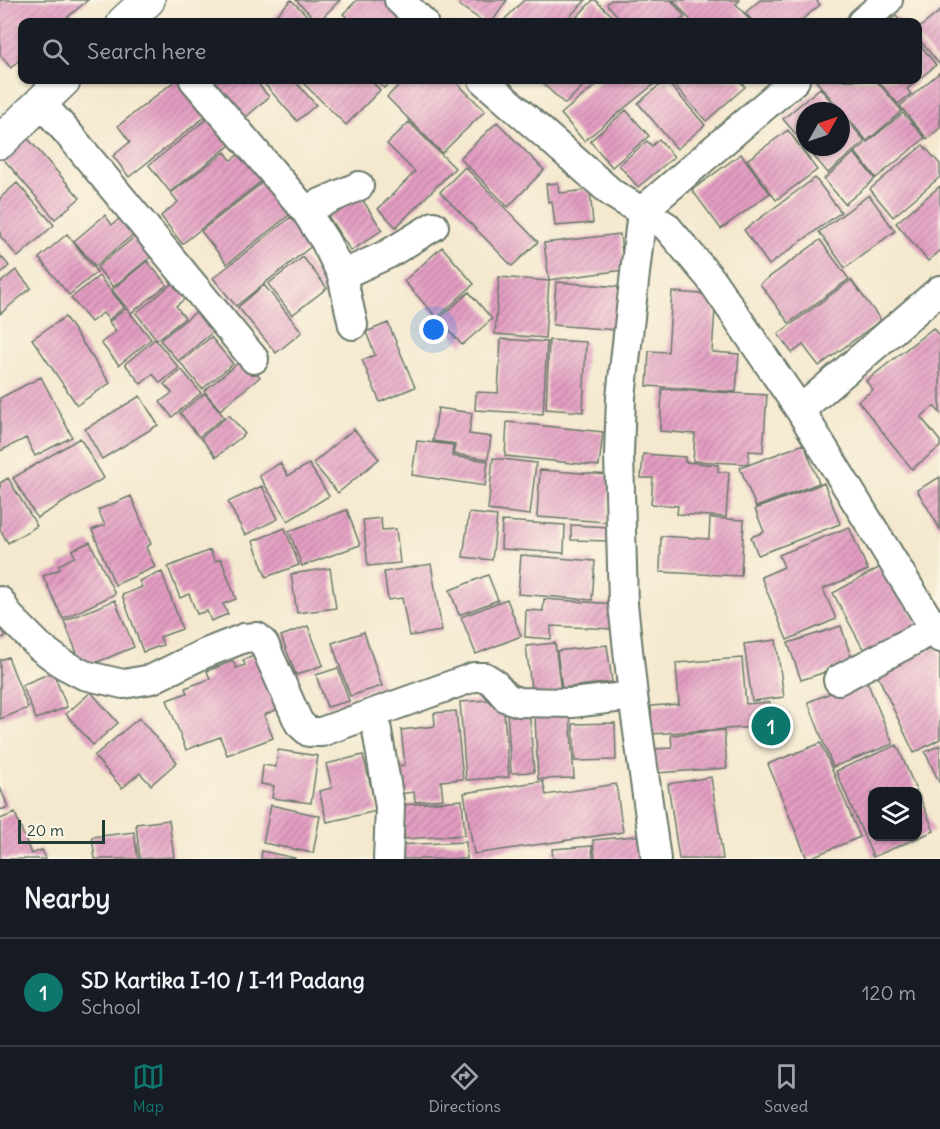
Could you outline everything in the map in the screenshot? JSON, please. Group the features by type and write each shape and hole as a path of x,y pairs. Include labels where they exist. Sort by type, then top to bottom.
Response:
{"street":[{"path":"399,0 419,18"},
{"path":"867,18 888,0"},
{"path":"0,142 60,84"},
{"path":"197,84 305,210 325,241 342,275 353,325"},
{"path":"488,84 613,194 666,226 710,278 800,410 938,630 838,680"},
{"path":"656,859 633,696 623,604 619,454 621,397 642,211 790,84"},
{"path":"40,102 254,359"},
{"path":"305,210 359,186"},
{"path":"342,275 388,254 434,226"},
{"path":"800,410 940,290"},
{"path":"0,601 9,616 40,647 63,664 84,675 123,684 152,679 201,655 244,638 257,637 264,644 299,723 309,732 321,732 474,677 484,677 493,682 507,698 519,702 572,703 633,696"},
{"path":"374,713 390,807 388,859"}],"building":[{"path":"0,0 88,0 67,18 18,18 18,61 11,68 0,55"},
{"path":"291,0 310,18 273,18"},
{"path":"296,0 340,0 322,18 314,18"},
{"path":"357,0 385,0 404,18 348,18 343,14"},
{"path":"463,0 507,0 495,18 478,18 459,5"},
{"path":"524,0 586,0 568,18 506,18"},
{"path":"595,0 615,18 576,18"},
{"path":"611,0 671,0 685,17 619,18 607,4"},
{"path":"673,0 740,0 736,4 748,18 689,18"},
{"path":"760,0 816,0 820,5 804,18 750,18 745,13"},
{"path":"940,11 940,65 922,43 922,26"},
{"path":"922,47 936,65 922,77"},
{"path":"940,72 940,128 927,139 900,106"},
{"path":"171,84 189,84 211,112 129,177 113,156 130,142 118,126"},
{"path":"215,84 258,84 269,97 245,118"},
{"path":"265,84 298,84 316,105 297,121"},
{"path":"304,84 374,84 380,90 346,125"},
{"path":"400,84 458,84 485,111 442,153 387,97"},
{"path":"543,84 585,84 565,104"},
{"path":"597,84 654,84 584,141 561,114"},
{"path":"661,84 669,84 705,125 677,149 638,103"},
{"path":"674,84 742,84 745,87 706,121"},
{"path":"819,84 879,84 902,111 867,141 850,121 850,102 834,102"},
{"path":"880,84 913,84 907,89 911,94 898,104"},
{"path":"820,88 832,102 803,102"},
{"path":"796,108 796,134 783,119"},
{"path":"626,110 649,136 612,167 590,141"},
{"path":"903,113 925,138 876,178 855,152"},
{"path":"213,114 234,142 170,192 149,165"},
{"path":"409,122 455,168 396,227 378,209 415,172 387,144"},
{"path":"497,122 544,170 508,207 460,158"},
{"path":"850,124 865,141 850,154"},
{"path":"788,130 796,141 796,156 807,156 817,170 776,200 747,160"},
{"path":"24,134 80,198 55,219 0,155"},
{"path":"659,139 674,157 638,187 619,165 647,141 652,146"},
{"path":"923,145 940,164 940,177 893,217 870,189"},
{"path":"225,152 231,160 242,152 264,179 182,244 161,216 178,202 171,193"},
{"path":"854,153 875,179 845,204 824,179"},
{"path":"741,154 770,193 721,229 692,190"},
{"path":"814,156 848,156 828,173"},
{"path":"465,167 538,242 512,266 440,192"},
{"path":"815,178 841,212 769,265 744,230"},
{"path":"267,179 293,212 227,264 201,231"},
{"path":"17,183 54,225 18,257 0,236 0,198"},
{"path":"558,183 559,193 590,190 593,223 555,226 552,201 548,202 546,184"},
{"path":"940,186 940,251 928,261 896,223"},
{"path":"869,195 895,231 845,268 819,232"},
{"path":"360,196 382,230 351,251 328,216"},
{"path":"125,214 139,230 95,266 74,241 105,215 112,225"},
{"path":"291,217 313,245 236,306 213,278"},
{"path":"141,232 157,252 113,287 97,267"},
{"path":"67,234 97,272 69,295 39,258"},
{"path":"620,234 624,270 549,280 544,243"},
{"path":"820,240 849,279 789,323 760,284"},
{"path":"442,247 474,284 437,318 404,281"},
{"path":"0,255 9,266 0,274"},
{"path":"303,257 327,288 292,315 268,284"},
{"path":"147,261 167,285 131,313 112,290"},
{"path":"16,270 31,288 0,314 0,283"},
{"path":"99,276 124,307 109,320 103,313 91,322 71,298"},
{"path":"499,277 549,281 545,338 495,334"},
{"path":"178,279 191,294 176,306 185,318 157,340 136,313"},
{"path":"851,280 881,320 819,366 803,345 792,353 778,334"},
{"path":"556,282 620,287 617,330 553,325"},
{"path":"264,285 302,332 276,353 238,307"},
{"path":"469,292 492,319 462,345 439,319"},
{"path":"672,292 716,295 712,352 739,354 736,392 647,386 649,351 668,352"},
{"path":"126,308 151,339 119,365 101,343 116,331 109,322"},
{"path":"197,311 214,331 178,361 160,340"},
{"path":"65,317 110,383 77,405 32,339"},
{"path":"388,323 415,387 380,402 362,360 375,355 366,332"},
{"path":"933,328 940,337 940,413 934,406 921,417 940,441 940,447 912,469 858,401 873,390 866,381"},
{"path":"211,337 233,364 202,389 180,362"},
{"path":"155,339 179,368 160,383 153,374 141,384 125,364"},
{"path":"501,339 547,342 543,414 475,410 476,392 498,393"},
{"path":"549,340 586,342 583,412 546,409"},
{"path":"244,358 260,377 220,410 204,391"},
{"path":"182,370 201,393 172,417 160,402 172,393 164,384"},
{"path":"41,377 72,437 35,456 26,438 0,451 0,398"},
{"path":"662,389 767,395 763,452 749,451 748,464 693,461 695,434 660,431"},
{"path":"205,393 224,417 199,437 180,413"},
{"path":"140,396 158,425 102,459 85,429"},
{"path":"438,408 472,413 469,434 491,437 488,459 453,454 455,444 433,441"},
{"path":"229,415 245,434 216,457 201,438"},
{"path":"507,422 603,432 599,466 505,456"},
{"path":"354,429 379,459 338,493 313,463"},
{"path":"80,438 104,478 37,518 13,478"},
{"path":"417,441 453,445 452,456 488,461 485,486 412,475"},
{"path":"804,444 819,483 756,507 740,468"},
{"path":"643,454 685,457 685,462 718,465 718,472 729,472 726,517 677,514 678,506 651,504 653,478 641,478"},
{"path":"493,458 536,463 530,515 488,510"},
{"path":"280,463 288,476 309,464 329,496 288,521 259,476"},
{"path":"540,470 610,475 607,522 537,517"},
{"path":"940,477 940,529 917,490"},
{"path":"8,478 37,526 8,543 0,529 0,483"},
{"path":"824,483 840,524 758,555 751,537 764,532 755,509"},
{"path":"262,486 278,519 245,535 228,502"},
{"path":"131,496 151,544 146,547 155,567 115,585 92,530 105,525 98,510"},
{"path":"347,510 360,545 302,566 289,531"},
{"path":"469,513 497,516 492,560 463,557"},
{"path":"381,518 382,530 396,529 400,563 368,566 363,520"},
{"path":"710,518 744,520 741,576 660,572 661,536 709,539"},
{"path":"502,521 565,525 564,553 501,549"},
{"path":"571,525 611,527 610,541 571,540"},
{"path":"849,527 868,570 823,589 836,619 787,640 761,577 784,567 779,555"},
{"path":"285,528 299,565 266,577 253,541"},
{"path":"90,542 115,594 63,619 43,576 60,569 58,565 75,557 72,550"},
{"path":"210,550 215,561 221,559 236,599 223,604 228,614 211,621 207,611 197,614 189,594 180,598 168,567"},
{"path":"521,555 595,561 592,600 518,594"},
{"path":"431,564 442,631 409,636 402,598 388,600 384,572"},
{"path":"884,565 920,630 868,658 833,593"},
{"path":"330,568 336,608 297,613 291,574"},
{"path":"162,572 182,629 160,637 163,645 143,652 122,595 142,587 139,581"},
{"path":"488,575 498,600 459,615 450,590"},
{"path":"507,599 521,636 476,654 461,617"},
{"path":"544,599 614,604 613,629 551,626 551,639 525,637 526,610 543,611"},
{"path":"115,600 134,647 83,668 64,621"},
{"path":"0,626 6,636 0,639"},
{"path":"308,626 323,665 296,675 281,636"},
{"path":"841,626 853,663 801,680 788,643"},
{"path":"364,632 382,686 350,696 332,643"},
{"path":"776,640 784,697 752,701 744,644"},
{"path":"555,643 561,693 532,696 526,646"},
{"path":"607,645 612,682 562,688 557,651"},
{"path":"936,646 940,655 940,739 914,753 877,674"},
{"path":"262,653 283,707 264,715 273,738 227,755 220,737 186,750 167,700 187,693 185,688 210,679 207,671 233,661 236,668 245,665 243,660"},
{"path":"8,657 28,708 0,719 0,660"},
{"path":"742,658 746,704 770,702 771,726 652,734 651,706 679,704 676,663"},
{"path":"338,668 349,701 327,707 316,675"},
{"path":"53,672 67,707 36,719 22,685"},
{"path":"866,679 893,744 833,767 808,702"},
{"path":"91,692 118,723 93,745 66,714"},
{"path":"503,699 509,777 466,780 460,702"},
{"path":"529,708 534,772 511,773 507,710"},
{"path":"456,711 463,779 441,781 443,799 415,802 414,792 399,794 396,766 405,765 401,730 435,726 434,713"},
{"path":"570,714 574,778 538,779 535,716"},
{"path":"139,718 177,762 151,785 140,773 122,788 94,756"},
{"path":"615,723 616,760 575,761 573,724"},
{"path":"724,730 727,768 657,773 654,749 672,748 671,735"},
{"path":"821,743 860,837 807,859 768,764"},
{"path":"897,745 915,787 868,787 868,841 911,841 873,857 836,771"},
{"path":"940,745 940,784 925,752"},
{"path":"278,750 318,756 311,803 272,798 274,786 261,784 263,765 276,767"},
{"path":"363,755 377,811 327,822 319,791 332,788 326,764"},
{"path":"711,777 723,859 679,859 668,784"},
{"path":"543,781 546,795 616,784 623,832 474,854 464,793"},
{"path":"0,787 8,807 0,810"},
{"path":"462,800 465,835 405,839 402,805"},
{"path":"922,802 934,831 922,836"},
{"path":"271,805 320,816 313,853 263,843"},
{"path":"15,813 31,854 42,850 46,859 0,859 0,819"},
{"path":"169,820 174,857 140,859 136,824"},
{"path":"134,832 138,859 95,859 92,837"},
{"path":"646,835 648,859 595,859 593,840"},
{"path":"466,842 467,859 394,859 393,845"},
{"path":"592,846 593,859 553,859 552,849"},
{"path":"262,851 295,858 295,859 261,859"}],"place":[{"name":"SD Kartika I-10 / I-11 Padang","path":"771,726"}]}
